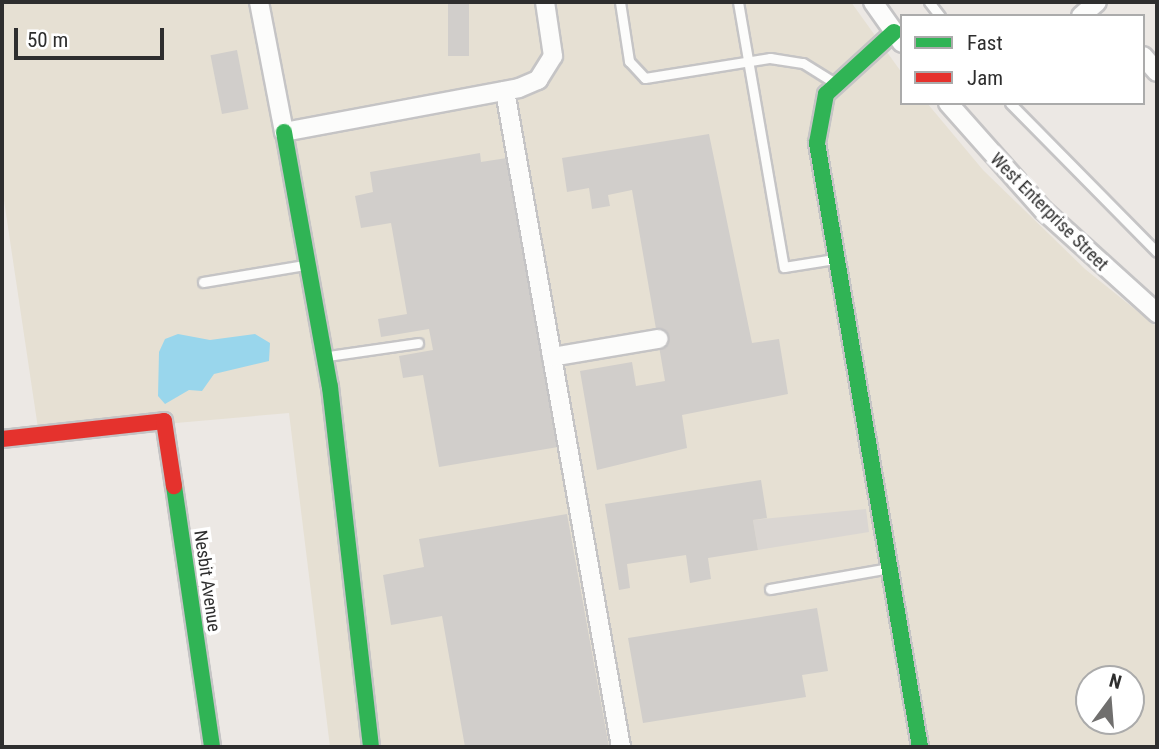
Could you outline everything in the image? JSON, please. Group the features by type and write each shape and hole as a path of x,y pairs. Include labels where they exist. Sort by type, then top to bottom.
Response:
{"street":[{"path":"259,2 323,357 371,747"},
{"path":"284,132 505,91 538,80 548,69 553,56 545,2"},
{"path":"873,2 898,37 835,83 820,110 817,143 919,747"},
{"path":"1145,58 1157,72"},
{"path":"505,91 621,747"},
{"name":"West Enterprise Street","path":"949,105 1043,210 1157,313"},
{"path":"552,357 657,340"},
{"name":"Nesbit Avenue","path":"2,439 164,421 212,747"}],"lane":[{"path":"620,2 629,61 645,78 784,58 835,83"},
{"path":"738,2 751,61 784,267 836,259"},
{"path":"1012,105 1157,252"},
{"path":"203,282 307,264"},
{"path":"323,357 418,343"},
{"path":"770,589 889,568"}],"shaded area":[{"path":"2,2 851,2 900,70 900,105 929,105 983,170 1085,269 1157,327 1157,747 330,747 289,413 39,435 2,187"},
{"path":"866,509 869,532 758,550 753,520"}],"water":[{"path":"178,334 210,340 255,334 270,343 269,361 214,374 202,391 189,390 165,404 158,396 159,352 165,339"}],"building":[{"path":"448,2 469,2 469,56 448,56"},
{"path":"237,50 248,109 222,114 210,55"},
{"path":"709,134 752,343 779,339 788,394 682,415 687,448 597,470 580,371 632,362 636,386 665,381 632,190 608,195 610,206 592,209 589,188 567,192 562,158"},
{"path":"480,153 481,162 507,158 558,447 439,467 423,375 403,378 399,356 433,350 429,329 381,337 378,319 407,314 391,223 361,228 355,196 373,192 370,172"},
{"path":"761,480 767,518 753,520 758,550 708,558 711,579 690,583 686,555 627,564 630,588 619,590 605,504"},
{"path":"567,514 609,747 465,747 442,616 391,625 383,575 424,567 419,539"},
{"path":"817,608 828,671 802,675 806,697 643,723 628,638"}],"traffic: fast":[{"path":"894,32 826,94 817,143 920,747"},
{"path":"284,132 330,387 371,747"},
{"path":"174,486 212,747"}],"traffic: jam":[{"path":"2,439 164,421 174,486"}]}
